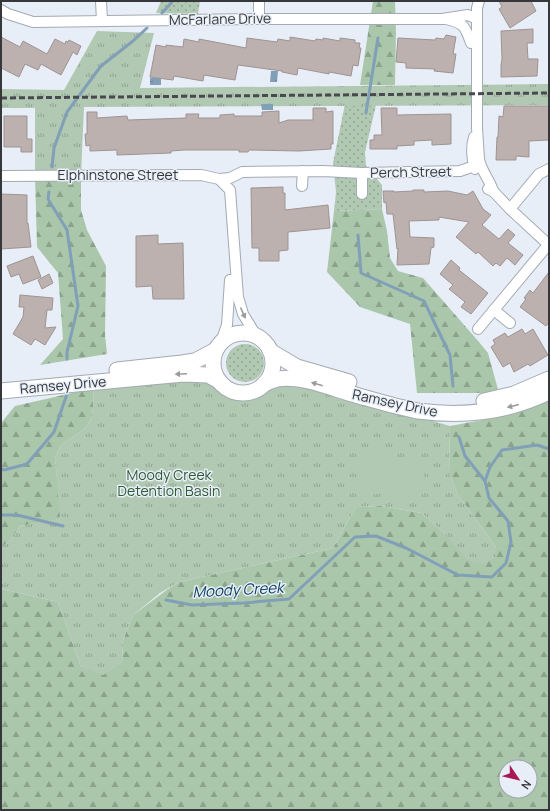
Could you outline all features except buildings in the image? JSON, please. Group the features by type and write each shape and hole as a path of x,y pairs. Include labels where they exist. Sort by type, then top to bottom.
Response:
{"main road":[{"path":"238,333 248,333 257,337 265,343 270,351 272,368 269,377 264,384 246,392 235,392 226,388 219,381 213,366 213,358 218,346 229,336 238,333"},
{"name":"Ramsey Drive","path":"1,381 182,364 195,361 218,346"},
{"name":"Ramsey Drive","path":"270,351 293,365 309,371 400,397 432,403 463,404 498,399 532,388 549,379"},
{"name":"Ramsey Drive","path":"1,391 183,374 208,375 219,381"},
{"name":"Ramsey Drive","path":"264,384 278,379 298,379 394,406 459,414 480,412 510,406 539,397 549,392"}],"street":[{"path":"101,1 102,21"},
{"path":"259,1 259,18"},
{"path":"472,1 470,8 474,17 477,128 472,142 472,155 486,188 493,191 549,245 478,329"},
{"path":"476,59 471,43 474,17 479,1"},
{"name":"McFarlane Drive","path":"1,10 8,14 33,22 259,18 442,19 458,22 464,26 471,43"},
{"name":"McFarlane Drive","path":"442,19 459,16 474,17"},
{"name":"Perch Street","path":"362,194 362,173 460,171 477,166"},
{"path":"510,209 539,174 549,169"},
{"path":"219,179 230,178 242,172 362,173"},
{"path":"302,186 303,172"},
{"name":"Elphinstone Street","path":"1,176 201,175 219,179"},
{"path":"236,175 230,190 238,297 243,314 257,337"},
{"path":"219,179 230,190"},
{"path":"218,346 227,326 233,234"},
{"path":"494,310 510,323"}],"green space":[{"path":"161,1 200,1 198,14 156,13"},
{"path":"373,1 395,1 395,85 360,85"},
{"path":"97,31 154,33 140,88 549,84 549,105 84,107 81,175 35,176 35,108 1,108 1,89 64,90"},
{"path":"345,104 376,105 365,152 366,166 382,185 382,209 334,211 336,192 333,163"},
{"path":"81,175 81,210 87,230 106,266 105,335 107,354 40,365 63,339 58,273 37,247 35,176"},
{"path":"382,209 387,231 390,258 398,271 423,278 479,342 488,353 499,393 417,393 410,324 360,307 327,272 334,211"},
{"path":"241,344 249,344 259,349 263,356 263,370 259,377 249,382 241,382 231,377 229,374 226,367 226,359 231,349 234,347"},
{"name":"Moody Creek Detention Basin","path":"204,380 244,397 286,382 352,398 450,426 449,473 458,495 496,547 496,557 483,564 468,560 446,535 422,513 381,506 356,507 333,548 179,582 160,593 133,615 123,640 122,664 103,675 81,667 58,602 1,589 1,548 14,536 20,526 60,518 55,459 63,444 83,430 90,422 93,411 94,388"},
{"path":"94,388 93,411 90,422 83,430 63,444 55,459 61,519 20,526 14,536 1,548 1,423 15,406"},
{"path":"549,401 549,810 1,810 1,589 58,602 81,667 122,664 123,640 133,615 168,589 179,582 333,548 356,507 381,506 422,513 446,535 496,547 458,495 449,473 450,426 514,414"},
{"path":"371,452 396,459 412,461 424,470 422,493 416,502 400,502 388,495 369,494 360,488 358,484 358,472 362,456"}],"water":[{"path":"271,71 278,71 277,82 270,82"},
{"path":"150,78 161,78 161,85 150,85"},
{"path":"261,104 273,104 273,110 262,110"}],"waterway":[{"path":"162,13 173,1"},
{"path":"52,167 54,148 67,112 101,66 147,28"},
{"path":"366,113 378,38"},
{"path":"49,192 48,199 67,230 78,306 67,352 67,359"},
{"path":"358,235 361,273 424,301 450,355 453,386"},
{"path":"1,469 4,470 27,464 54,432 68,391"},
{"path":"459,437 465,456 485,481"},
{"name":"Moody Creek","path":"166,600 192,605 244,603 289,599 355,537 376,536 406,548 458,575 492,577 506,563 511,542 508,521 489,498 485,481 490,467 502,450 537,445 549,449"},
{"name":"Moody Creek","path":"1,515 17,515 63,526"}],"railway":[{"path":"1,98 549,93"}]}
